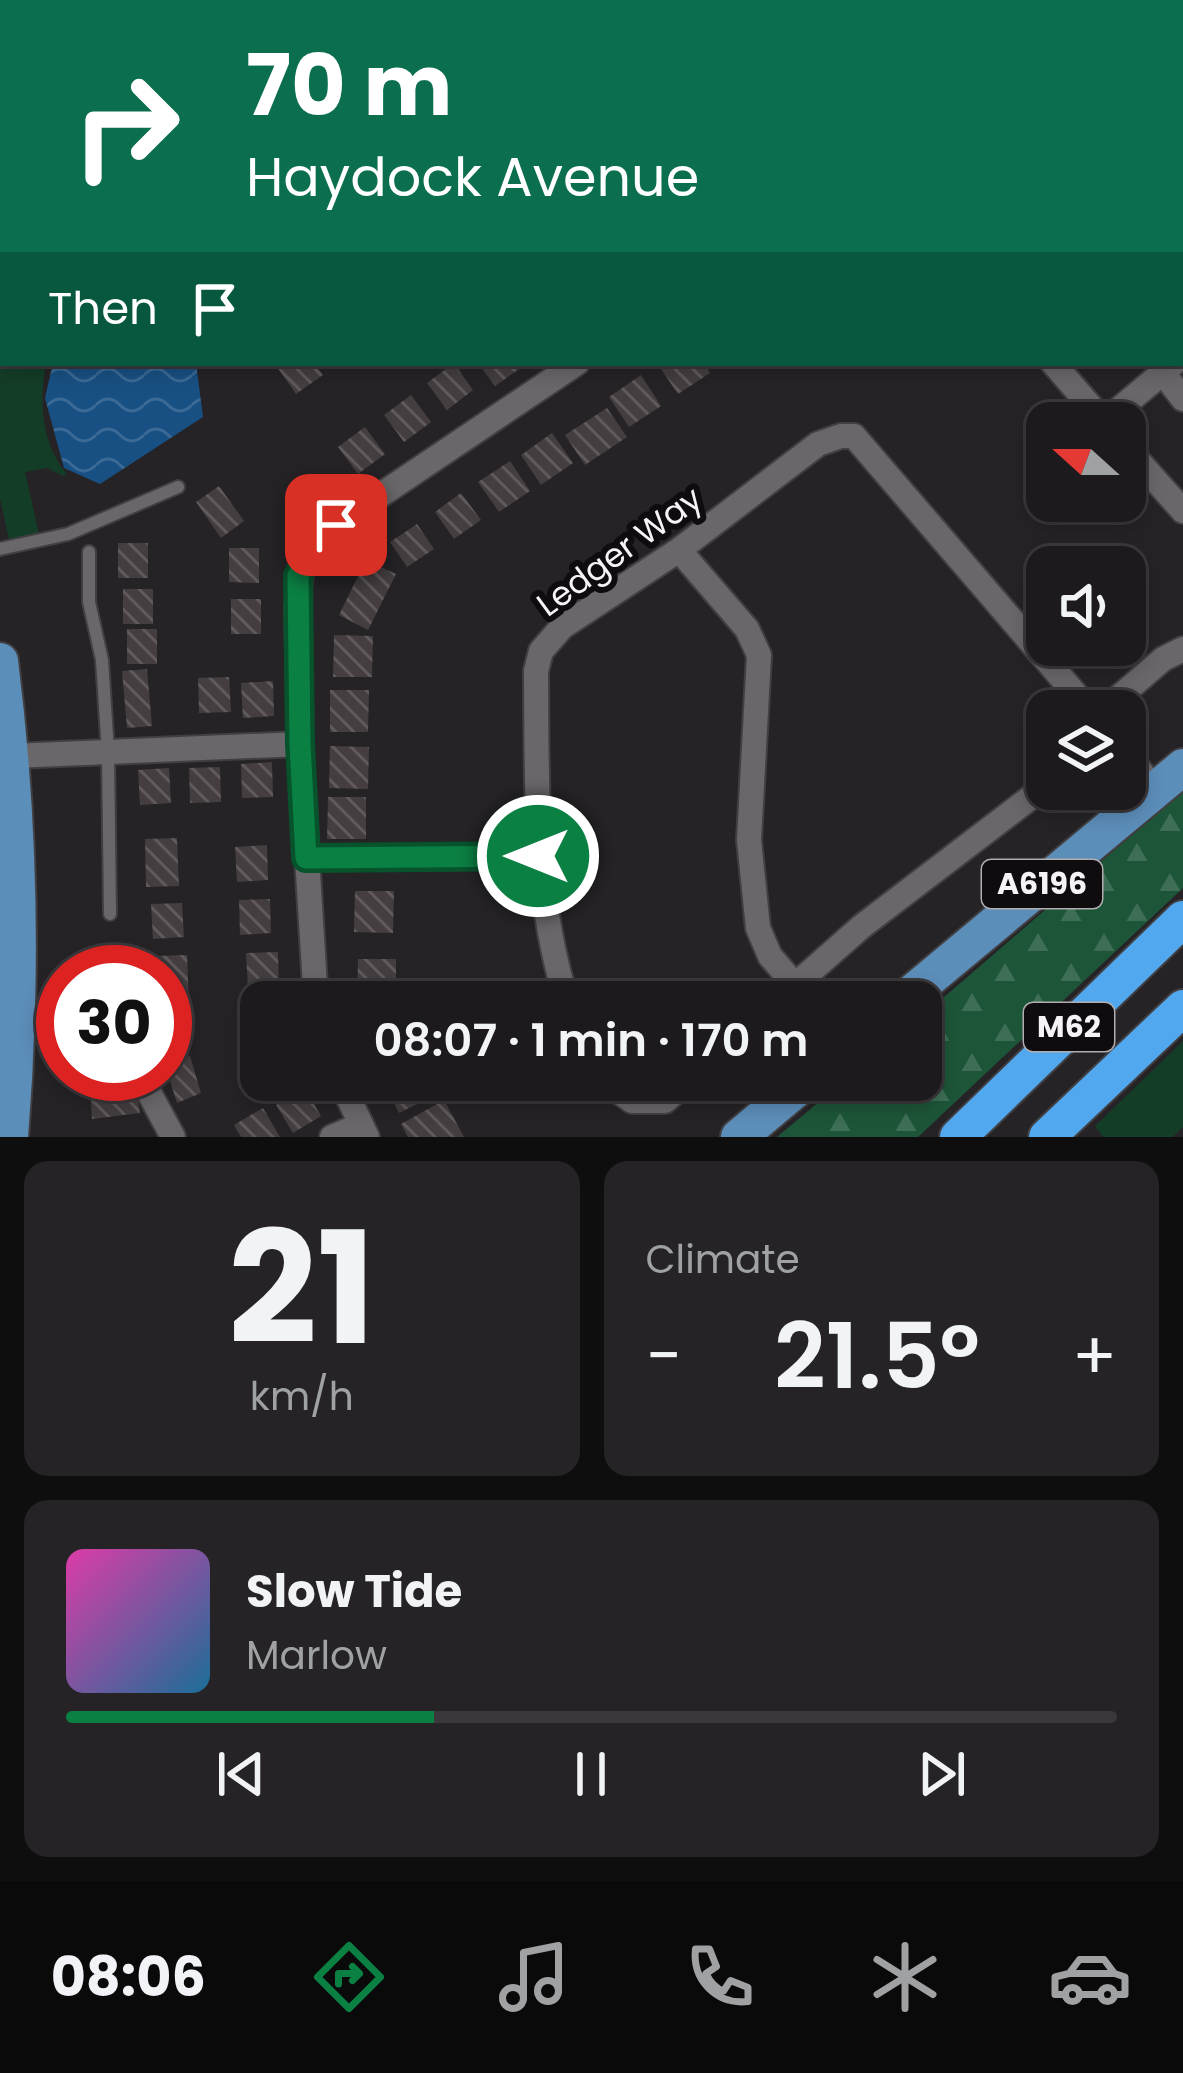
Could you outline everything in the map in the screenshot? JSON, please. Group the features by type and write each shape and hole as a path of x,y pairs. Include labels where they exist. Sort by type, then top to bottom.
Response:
{"highway":[{"name":"M62","path":"958,1137 1183,919"},
{"name":"M62","path":"1047,1137 1183,1008"}],"main road":[{"path":"0,661 17,842 17,1054 10,1137"},
{"name":"A6196","path":"926,981 1169,778"},
{"path":"739,1137 782,1101"}],"street":[{"path":"315,981 300,744 298,576 309,554 336,525 570,366"},
{"path":"1055,366 1086,402"},
{"path":"1128,402 1170,366"},
{"path":"1176,366 1183,399"},
{"name":"Ledger Way","path":"560,981 538,856 536,671 542,650 562,627 679,550 818,444 854,436 1072,690"},
{"path":"1146,470 1183,511"},
{"path":"679,550 747,629 759,655 749,840 758,928 780,981"},
{"path":"1127,690 1163,659 1183,649"},
{"path":"12,756 300,744"},
{"path":"799,981 861,927 1026,801"},
{"path":"306,858 538,856"},
{"path":"154,1101 173,1137"},
{"path":"332,1137 364,1131 350,1101"}],"lane":[{"path":"0,549 68,534 178,488"},
{"path":"89,551 89,602 102,659 108,752 110,914"}],"green space":[{"path":"0,366 46,366 44,422 52,449 67,474 47,468 25,472 39,534 9,540 0,499"},
{"path":"1183,791 1183,888 918,1137 777,1137 820,1101 942,1101 942,999"},
{"path":"1183,1041 1183,1127 1173,1137 1103,1137 1095,1126"}],"water":[{"path":"52,366 196,366 203,417 100,484 64,468 45,398"}],"building":[{"path":"316,366 323,375 296,394 277,367"},
{"path":"456,366 473,390 447,410 427,383"},
{"path":"480,366 522,367 495,386"},
{"path":"659,366 706,366 710,373 678,394"},
{"path":"641,375 661,406 629,427 609,397"},
{"path":"411,395 431,422 404,442 384,415"},
{"path":"607,408 627,437 585,465 565,435"},
{"path":"365,427 385,454 358,474 338,447"},
{"path":"552,433 573,463 541,485 521,455"},
{"path":"510,461 530,491 499,512 478,482"},
{"path":"219,486 244,521 221,538 196,502"},
{"path":"461,493 481,520 454,539 435,512"},
{"path":"417,524 434,549 407,567 390,542"},
{"path":"118,543 148,543 148,578 118,578"},
{"path":"229,548 259,548 259,583 229,582"},
{"path":"366,560 396,574 368,630 339,615"},
{"path":"123,589 153,589 153,624 123,624"},
{"path":"231,599 261,599 261,634 231,634"},
{"path":"127,629 157,629 157,664 127,664"},
{"path":"334,635 373,636 372,677 333,677"},
{"path":"147,669 152,726 127,728 122,671"},
{"path":"229,677 231,712 199,713 198,678"},
{"path":"273,681 274,716 243,718 241,683"},
{"path":"330,690 369,690 368,732 330,732"},
{"path":"330,746 369,747 368,789 329,788"},
{"path":"272,762 273,797 242,798 241,764"},
{"path":"220,767 221,802 190,803 189,768"},
{"path":"169,768 171,803 140,805 138,770"},
{"path":"328,797 366,797 366,839 327,839"},
{"path":"177,838 179,886 146,887 145,839"},
{"path":"267,845 268,880 237,882 235,847"},
{"path":"355,891 394,891 393,933 354,932"},
{"path":"270,899 271,933 240,935 239,900"},
{"path":"182,903 184,937 153,939 151,904"},
{"path":"278,952 279,981 248,981 246,953"},
{"path":"358,959 396,959 396,981 357,981"},
{"path":"192,1063 201,1093 192,1097"},
{"path":"91,1101 138,1101 140,1113 92,1119"},
{"path":"312,1101 321,1116 293,1133 276,1105"},
{"path":"393,1101 423,1101 399,1113"},
{"path":"445,1101 464,1137 408,1137 401,1124"},
{"path":"263,1108 280,1137 241,1137 234,1125"}],"route":[{"path":"336,525 309,554 298,576 306,858 538,856"}]}
